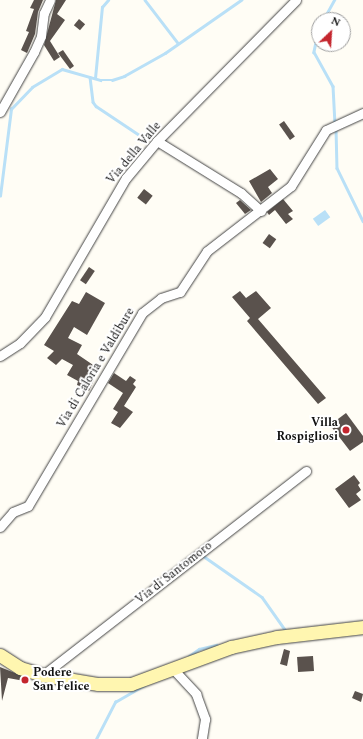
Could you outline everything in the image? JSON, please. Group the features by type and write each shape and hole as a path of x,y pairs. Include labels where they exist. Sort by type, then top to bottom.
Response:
{"main road":[{"path":"0,656 20,668 43,675 115,685 131,684 174,670 197,658 231,647 284,636 363,627"}],"street":[{"path":"0,112 36,47 50,0"},
{"name":"Via della Valle","path":"0,356 24,340 45,317 118,189 157,141 296,0"},
{"name":"Via di Caloria e Valdibure","path":"0,527 13,512 28,506 142,313 162,298 180,292 206,251 261,211 291,186 326,130 363,113"},
{"path":"157,141 241,193 261,211"},
{"name":"Via di Santomoro","path":"43,675 306,471"},
{"path":"174,670 196,694 204,719 202,739"}],"water":[{"path":"325,210 330,217 318,226 313,219"}],"building":[{"path":"34,0 43,0 38,12 35,34 27,53 21,50 29,32 26,31 34,9 30,8"},
{"path":"56,0 66,0 57,14 65,20 50,41 60,57 54,61 44,45"},
{"path":"79,19 85,24 80,30 74,25"},
{"path":"63,50 74,66 70,69 58,53"},
{"path":"284,121 295,137 290,140 279,124"},
{"path":"270,169 278,179 268,187 272,193 261,202 249,181"},
{"path":"144,189 153,196 146,204 137,198"},
{"path":"283,199 293,211 288,214 293,219 286,224 275,210 269,215 267,212"},
{"path":"240,200 251,210 245,214 236,203"},
{"path":"269,234 276,239 270,248 263,243"},
{"path":"89,267 95,271 86,284 80,280"},
{"path":"240,291 246,298 256,291 271,308 258,319 326,398 318,404 247,321 250,318 232,297"},
{"path":"86,292 105,303 87,335 74,327 68,338 82,345 77,354 99,369 89,391 77,385 78,381 67,375 73,365 62,359 56,365 47,358 54,351 44,345 72,301 79,304"},
{"path":"114,373 126,381 130,376 136,380 133,384 136,387 124,406 133,412 120,428 111,423 118,412 113,409 123,393 108,383"},
{"name":"Villa Rospigliosi","path":"346,413 363,436 363,442 350,451 330,425"},
{"path":"354,475 360,483 358,485 361,490 356,494 361,500 349,508 335,489"},
{"path":"284,649 290,651 287,666 280,664"},
{"path":"313,656 314,671 298,672 297,657"},
{"name":"Podere San Felice","path":"0,667 30,679 30,682 8,678 2,701"},
{"path":"355,691 363,694 361,702 352,698"}],"waterway":[{"path":"95,78 102,7 108,0"},
{"path":"145,0 178,43"},
{"path":"0,196 11,109 32,87 62,69 100,80 112,80 124,76 165,53 241,0"},
{"path":"327,12 334,0"},
{"path":"314,52 333,86 335,123"},
{"path":"90,77 93,102 96,106 144,138"},
{"path":"336,128 337,168 363,221"},
{"path":"202,555 262,597 286,631"},
{"path":"189,656 199,649 217,645"},
{"path":"96,739 115,702 145,685"}],"place":[{"name":"Villa Rospigliosi","path":"346,430"},
{"name":"Podere San Felice","path":"25,680"}]}
